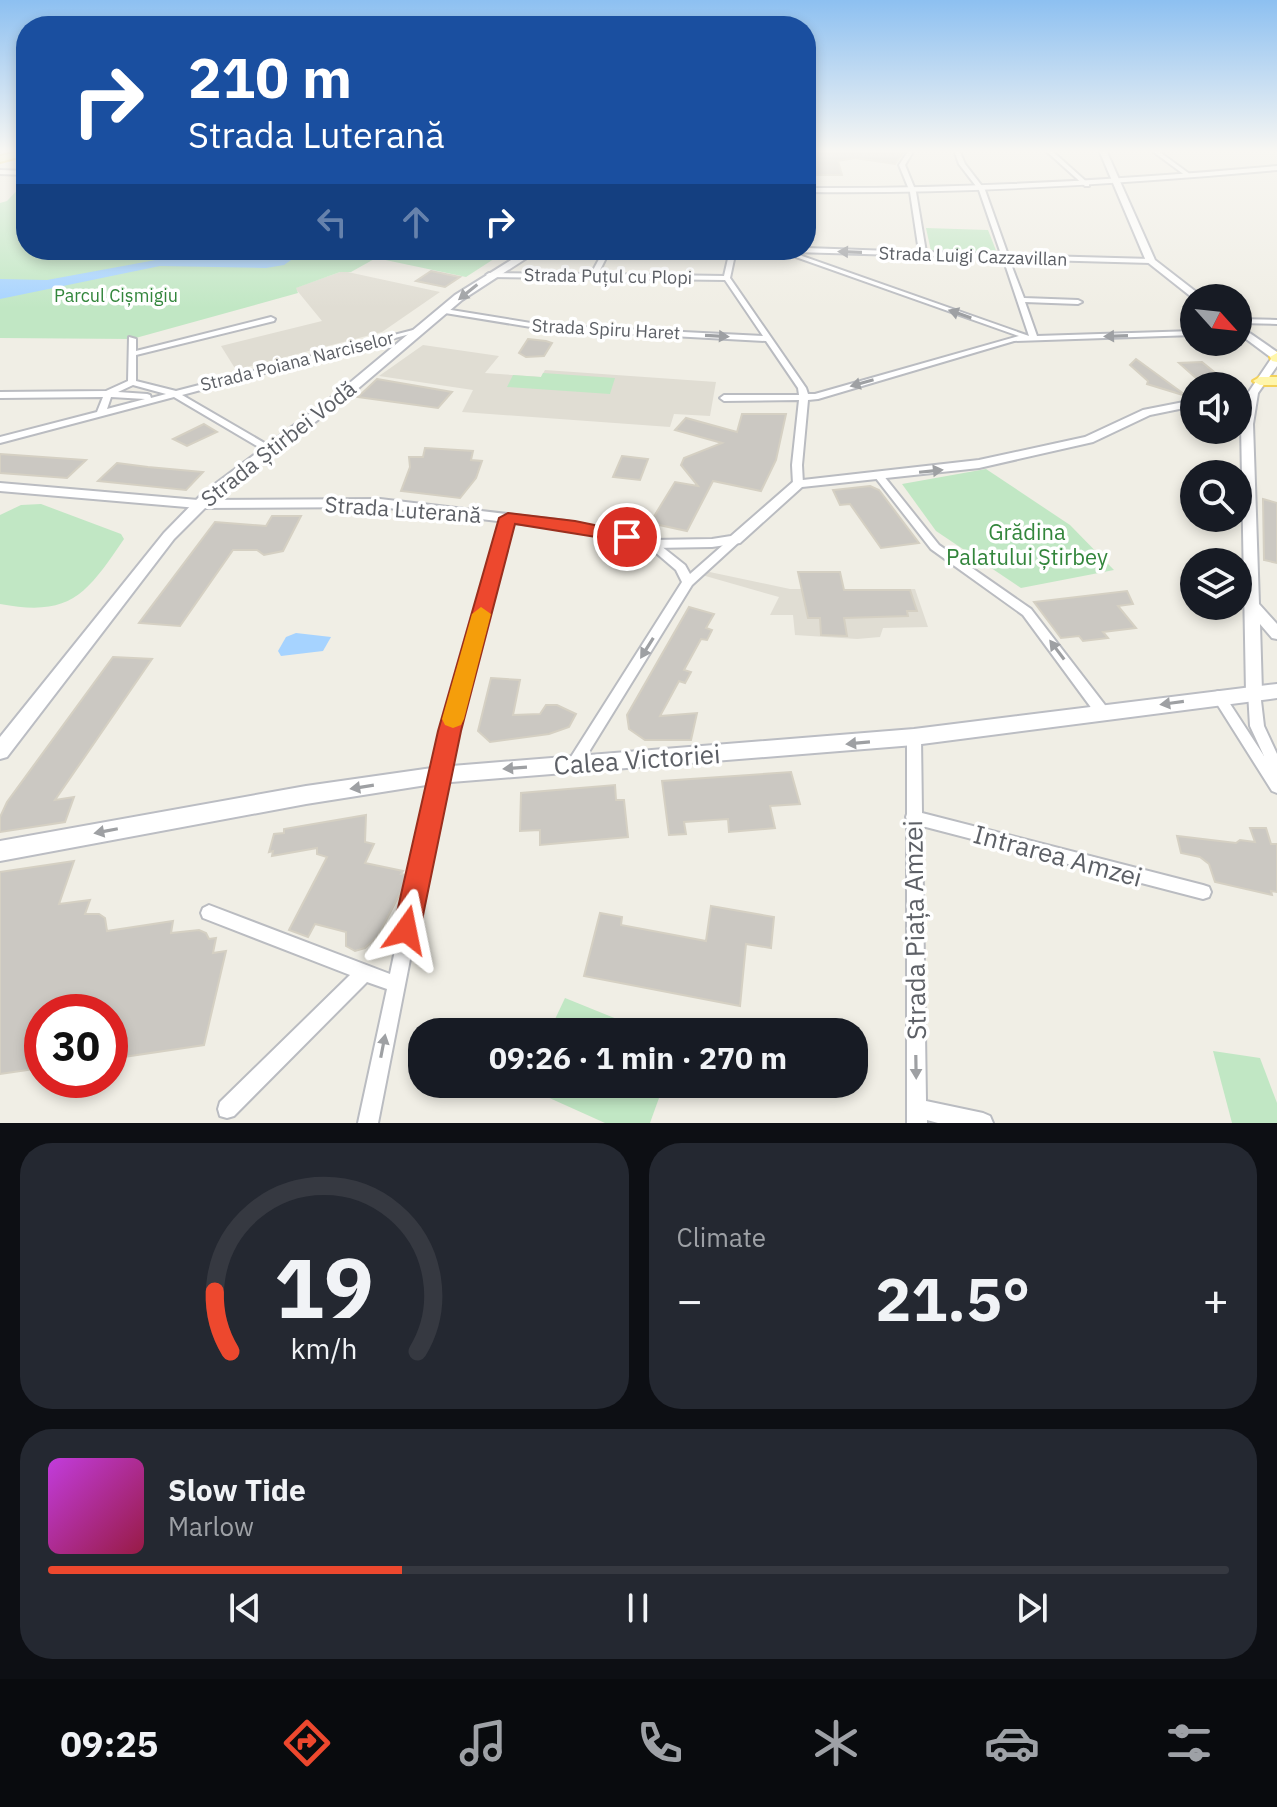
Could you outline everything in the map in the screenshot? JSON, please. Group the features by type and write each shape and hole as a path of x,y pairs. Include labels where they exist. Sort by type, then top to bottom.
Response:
{"main road":[{"path":"1125,202 1151,261 1181,284"},
{"name":"Strada Știrbei Vodă","path":"0,751 169,536 198,504 489,275 516,260"},
{"path":"1252,338 1277,358"},
{"path":"1256,387 1277,381"},
{"name":"Calea Victoriei","path":"0,851 306,795 439,775 914,737 1218,696 1277,691"}],"street":[{"path":"915,202 923,255"},
{"path":"986,202 1034,338"},
{"name":"Strada Luigi Cazzavillan","path":"816,251 1151,261"},
{"path":"594,276 602,260"},
{"path":"731,260 727,278 798,380 804,398 798,484"},
{"path":"808,260 1034,338"},
{"name":"Strada Puțul cu Plopi","path":"489,275 727,278"},
{"path":"1020,300 1078,302"},
{"name":"Strada Spiru Haret","path":"445,311 543,327 768,339"},
{"path":"132,354 271,319"},
{"path":"1252,326 1277,322"},
{"name":"Strada Poiana Narciselor","path":"101,414 422,330"},
{"path":"724,398 804,398 1009,340 1180,333"},
{"path":"132,339 132,382"},
{"path":"1252,399 1256,387 1277,358"},
{"path":"0,440 101,414 108,394 132,382 173,393 270,450"},
{"path":"1252,389 1256,387"},
{"path":"0,395 108,394 156,398"},
{"path":"574,764 688,582 798,484 964,467 1070,445 1105,434 1147,412 1180,406"},
{"path":"1243,444 1249,548"},
{"path":"880,477 935,547 1027,612 1103,713"},
{"name":"Strada Luterană","path":"0,487 198,504 371,503 575,526 652,544 735,540"},
{"path":"368,1123 439,775 508,518"},
{"name":"Strada Luterană","path":"652,544 681,568 688,582"},
{"path":"1252,605 1277,634"},
{"path":"1252,605 1257,726 1277,768"},
{"path":"1218,696 1277,787"},
{"name":"Strada Piața Amzei","path":"914,737 917,1116"},
{"name":"Intrarea Amzei","path":"913,817 1203,892"},
{"path":"209,913 395,984"},
{"path":"227,1109 365,972"},
{"path":"917,1116 983,1123"}],"shaded area":[{"path":"343,271 440,292 382,332 236,370 221,346 322,321 295,288"},
{"path":"423,345 499,356 485,373 541,377 545,370 716,382 710,416 674,414 670,427 462,412 473,390 379,376"},
{"path":"705,571 790,589 915,589 928,627 883,628 880,637 857,639 795,635 793,615 770,615 779,597 702,575"}],"green space":[{"name":"Parcul Cișmigiu","path":"16,202 16,260 372,260 351,272 340,272 296,288 298,293 132,339 0,338 0,203"},
{"path":"926,228 988,230 997,253 931,251"},
{"name":"Parcul Cișmigiu","path":"385,260 492,260 466,277"},
{"path":"543,373 615,378 610,394 507,387 513,375 541,377"},
{"name":"Grădina Palatului Știrbey","path":"986,469 1070,525 1114,570 1021,588 936,531 902,484"},
{"path":"41,504 121,534 124,539 87,588 74,597 44,607 0,604 0,515 21,505"},
{"path":"565,998 614,1018 556,1018"},
{"path":"1213,1051 1260,1058 1277,1103 1277,1123 1232,1123"},
{"path":"549,1098 659,1098 650,1123 605,1123"}],"water":[{"path":"156,260 291,260 284,265 266,268 160,266 0,299 0,279 47,280"},
{"path":"296,633 331,637 323,651 281,656 278,651 286,637"}],"building":[{"path":"431,271 460,277 445,287 416,281"},
{"path":"528,339 552,343 544,356 526,357 519,353"},
{"path":"1136,359 1180,394 1147,384 1148,381 1130,365"},
{"path":"1202,362 1214,372 1189,372 1179,363"},
{"path":"377,379 452,392 438,408 358,397"},
{"path":"742,414 786,414 776,460 761,491 713,481 687,531 650,523 675,482 698,486 681,465 684,458 722,443 675,430 686,418 737,432"},
{"path":"204,424 217,432 187,446 173,439"},
{"path":"425,448 473,451 471,460 482,461 476,478 460,498 401,491 410,467 409,457 423,457"},
{"path":"0,454 86,460 67,478 0,473"},
{"path":"622,456 648,459 640,480 613,477"},
{"path":"117,463 203,472 186,490 98,481"},
{"path":"870,486 879,490 919,543 881,548 850,504 840,505 833,490"},
{"path":"1263,499 1277,503 1277,563 1264,560"},
{"path":"272,516 301,516 283,551 264,555 257,550 233,550 180,626 139,623 215,522 266,526"},
{"path":"798,572 840,572 844,590 910,590 917,611 907,611 908,616 844,618 847,636 821,635 820,618 808,618"},
{"path":"1127,591 1133,604 1118,606 1136,628 1103,632 1108,638 1083,641 1079,636 1061,638 1034,602"},
{"path":"689,607 714,614 706,628 712,630 707,640 701,639 684,670 691,672 685,683 679,681 660,716 697,713 691,740 645,740 629,729 627,715"},
{"path":"113,657 152,659 55,800 74,797 65,822 0,832 0,817 7,802"},
{"path":"491,678 520,680 513,715 540,714 546,705 557,705 576,714 569,727 549,734 490,742 478,731"},
{"path":"791,772 800,804 770,806 775,828 729,832 728,819 684,822 686,834 669,835 662,781"},
{"path":"615,785 616,800 624,800 628,837 540,845 540,830 520,831 521,793"},
{"path":"366,815 365,842 374,844 365,863 403,871 401,874 406,875 407,880 378,936 365,948 355,951 346,946 346,932 315,924 308,937 289,930 327,857 317,854 317,848 272,856 273,851 269,852 274,834 284,833 284,829"},
{"path":"1250,828 1266,828 1271,844 1277,844 1277,892 1271,891 1272,895 1215,882 1209,864 1200,857 1181,853 1177,836 1236,843 1240,840 1255,842"},
{"path":"74,861 59,904 90,900 85,914 99,914 105,918 107,931 173,921 171,933 199,930 206,933 209,939 216,938 213,953 226,951 204,1045 128,1056 128,994 24,994 24,1071 0,1074 0,872"},
{"path":"711,906 774,917 771,948 746,944 740,1006 584,976 600,913 622,917 621,925 706,941"}],"slow traffic":[{"path":"453,719 481,614"}],"route":[{"path":"406,930 439,775 508,518 575,526 627,537"}]}
